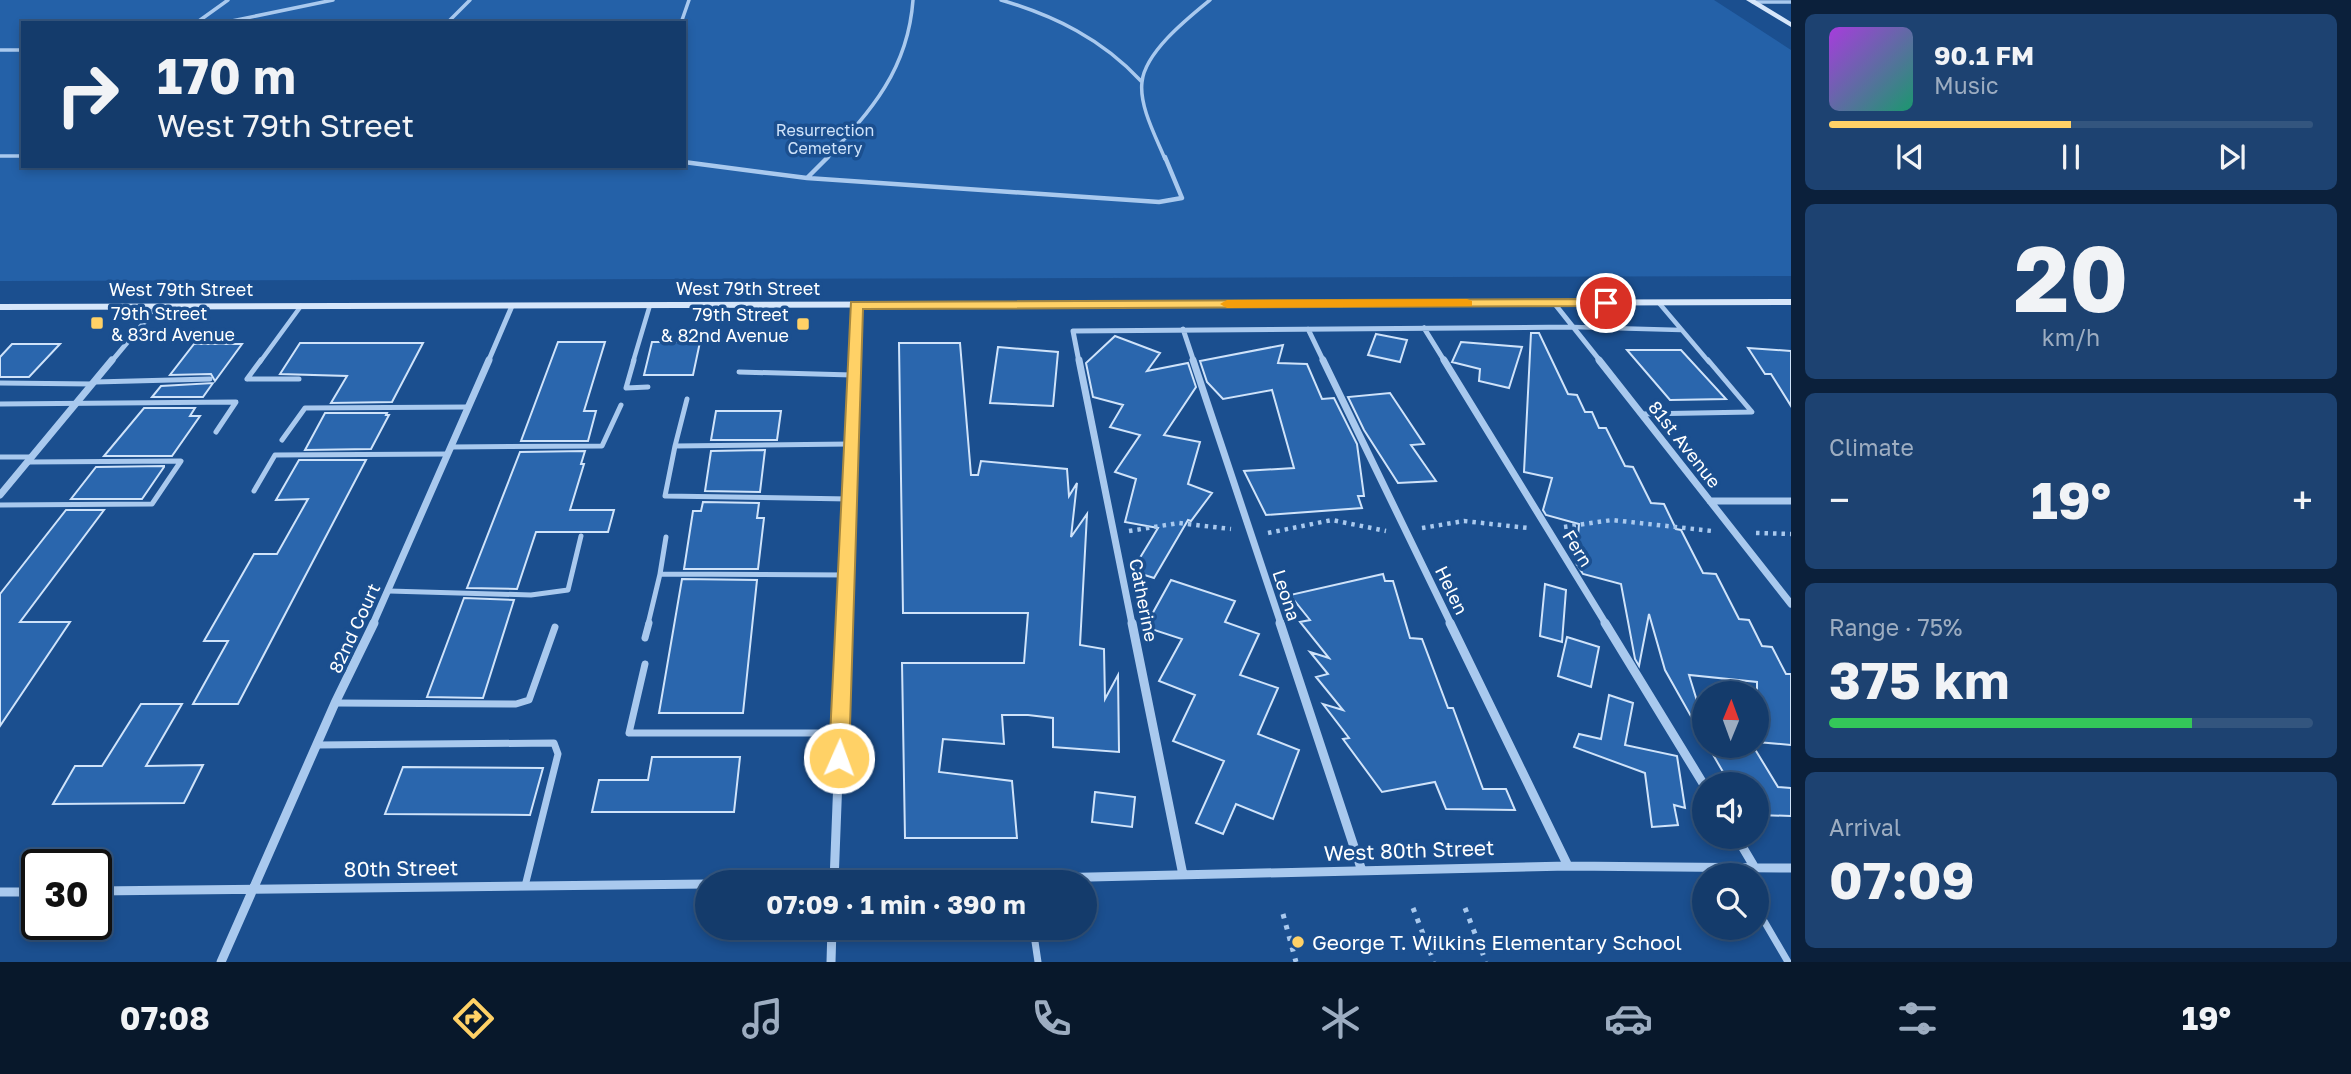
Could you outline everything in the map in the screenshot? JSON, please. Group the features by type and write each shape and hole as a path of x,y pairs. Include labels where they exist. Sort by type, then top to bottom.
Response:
{"main road":[{"path":"1751,1 1791,25"},
{"name":"West 79th Street","path":"0,307 1791,302"}],"street":[{"name":"81st Avenue","path":"1553,303 1791,604"},
{"path":"834,870 856,305"},
{"name":"82nd Court","path":"221,962 335,703 389,591 512,306"},
{"path":"0,495 157,307"},
{"path":"1183,329 1573,327"},
{"name":"Helen","path":"1308,328 1568,866"},
{"name":"Fern","path":"1424,328 1696,772"},
{"name":"Catherine","path":"1183,329 1073,331 1183,875"},
{"name":"Leona","path":"1183,329 1362,870"},
{"path":"1710,501 1791,501"},
{"name":"West 80th Street","path":"1097,878 1568,866 1692,870"},
{"name":"West 80th Street","path":"1769,868 1791,868"},
{"name":"80th Street","path":"112,891 695,884"},
{"path":"0,892 21,892"},
{"path":"831,962 832,940"}],"lane":[{"path":"199,21 228,0"},
{"path":"232,21 333,0"},
{"path":"449,21 470,0"},
{"path":"682,21 689,0"},
{"path":"807,178 849,135 892,77 908,42 914,14 913,0"},
{"path":"1001,0 1055,18 1105,45 1142,80"},
{"path":"686,162 807,178 1159,202 1182,198 1144,100 1142,80 1156,53 1210,0"},
{"path":"1751,1 1791,2"},
{"path":"0,50 21,50"},
{"path":"0,156 21,156"},
{"path":"1641,414 1752,412 1659,303"},
{"path":"299,379 247,379 301,306"},
{"path":"648,387 626,388 650,306"},
{"path":"1573,327 1682,330"},
{"path":"739,372 852,375"},
{"path":"0,383 210,379"},
{"path":"687,400 665,496 849,499"},
{"path":"0,404 236,402 216,432"},
{"path":"254,491 275,455 602,446 621,405"},
{"path":"282,440 305,408 468,407"},
{"path":"676,446 850,444"},
{"path":"0,457 181,461 152,504 0,505"},
{"path":"389,591 531,595 568,590 581,536"},
{"path":"645,638 666,537"},
{"path":"660,574 847,575"},
{"path":"335,703 516,704 529,700 555,627"},
{"path":"645,664 629,733 840,733"},
{"path":"317,745 554,743 558,754 526,886"},
{"path":"1769,930 1788,962"},
{"path":"1035,940 1038,962"}],"path":[{"path":"1114,533 1179,523 1271,533 1332,520 1397,533 1464,521 1548,529 1612,520 1734,532 1791,534"},
{"path":"1413,908 1434,962"},
{"path":"1465,908 1486,962"},
{"path":"1283,914 1296,962"}],"green space":[{"name":"Resurrection Cemetery","path":"0,0 1714,0 1791,50 1791,276 0,281"}],"building":[{"path":"1531,333 1539,333 1568,394 1577,395 1585,412 1592,412 1599,428 1606,428 1625,466 1633,467 1651,503 1664,504 1703,573 1716,574 1739,619 1749,620 1762,646 1772,647 1786,674 1791,674 1791,745 1769,743 1769,681 1689,675 1692,685 1692,718 1665,670 1649,614 1639,666 1635,659 1621,584 1583,574 1576,563 1579,524 1546,515 1543,510 1552,478 1524,472"},
{"path":"1376,334 1407,340 1400,362 1368,355"},
{"path":"1115,336 1160,353 1147,371 1188,363 1196,387 1164,435 1200,442 1188,484 1212,493 1191,521 1188,520 1154,578 1132,571 1158,528 1125,522 1136,479 1115,472 1140,435 1110,427 1123,405 1093,397 1086,363"},
{"path":"558,342 605,342 584,411 596,411 588,441 521,441"},
{"path":"652,342 700,342 693,375 644,375"},
{"path":"1461,342 1522,347 1509,388 1479,381 1480,369 1452,362"},
{"path":"300,343 423,343 392,402 331,403 347,376 280,374"},
{"path":"899,343 960,343 971,475 978,475 981,461 1067,469 1069,496 1077,483 1071,537 1087,514 1080,645 1104,649 1105,699 1118,675 1119,752 1053,747 1053,718 1028,715 1002,715 1004,744 943,739 939,772 1012,781 1017,838 905,838 902,663 1024,663 1028,613 903,613"},
{"path":"12,344 60,344 29,377 0,377 0,357"},
{"path":"194,344 242,344 215,381 211,374 170,375"},
{"path":"1283,345 1278,363 1307,364 1322,399 1334,398 1357,444 1364,496 1358,496 1362,508 1266,515 1244,471 1294,468 1272,390 1223,399 1207,382 1200,361"},
{"path":"998,347 1058,352 1053,406 990,403"},
{"path":"1748,348 1791,351 1791,406 1771,374 1765,374"},
{"path":"1627,350 1681,350 1726,399 1670,400"},
{"path":"213,383 203,397 152,397 161,386"},
{"path":"1390,393 1424,444 1411,445 1436,481 1398,483 1364,430 1348,397"},
{"path":"144,408 195,408 190,416 200,416 172,456 104,456"},
{"path":"716,411 781,411 777,440 711,440"},
{"path":"325,413 389,415 371,449 305,450"},
{"path":"765,450 760,492 705,491 711,451"},
{"path":"585,451 581,464 584,464 570,510 614,510 608,532 536,532 517,589 467,588 520,452"},
{"path":"299,460 366,460 238,704 193,704 228,641 204,641 254,554 277,554 308,499 276,500"},
{"path":"164,466 142,499 71,499 96,467"},
{"path":"703,502 759,503 757,518 764,518 758,569 684,569 693,511 701,511"},
{"path":"66,510 104,510 20,622 70,622 0,726 0,594"},
{"path":"1383,574 1385,581 1393,581 1410,638 1422,639 1448,708 1453,708 1483,789 1506,789 1515,810 1446,809 1435,782 1382,792 1343,739 1349,738 1323,704 1343,710 1316,677 1328,674 1310,652 1329,658 1300,622 1310,620 1290,595"},
{"path":"682,579 757,580 743,713 659,713"},
{"path":"1171,580 1235,601 1225,622 1259,634 1240,675 1278,688 1258,734 1299,750 1273,819 1236,804 1223,834 1196,823 1224,761 1173,741 1195,695 1159,681 1182,639 1145,627"},
{"path":"1545,584 1566,590 1562,642 1540,636"},
{"path":"464,598 514,600 483,698 427,697"},
{"path":"1567,637 1599,647 1591,687 1558,676"},
{"path":"1609,695 1633,703 1625,745 1677,756 1685,808 1674,805 1678,825 1652,827 1645,773 1574,747 1579,734 1601,739"},
{"path":"141,704 182,704 146,766 203,765 184,803 53,804 75,766 102,766"},
{"path":"652,757 740,757 734,812 592,812 599,780 648,780"},
{"path":"1715,758 1760,758 1769,772 1723,772"},
{"path":"403,767 543,768 530,815 385,814"},
{"path":"1769,772 1778,787 1791,788 1791,816 1769,815"},
{"path":"1095,792 1135,797 1132,827 1092,822"}],"slow traffic":[{"path":"1227,304 1467,303"}],"place":[{"name":"79th Street & 83rd Avenue","path":"97,323"},
{"name":"79th Street & 82nd Avenue","path":"803,324"},
{"name":"George T. Wilkins Elementary School","path":"1298,942"}],"route":[{"path":"839,758 856,305 1606,303"}]}
